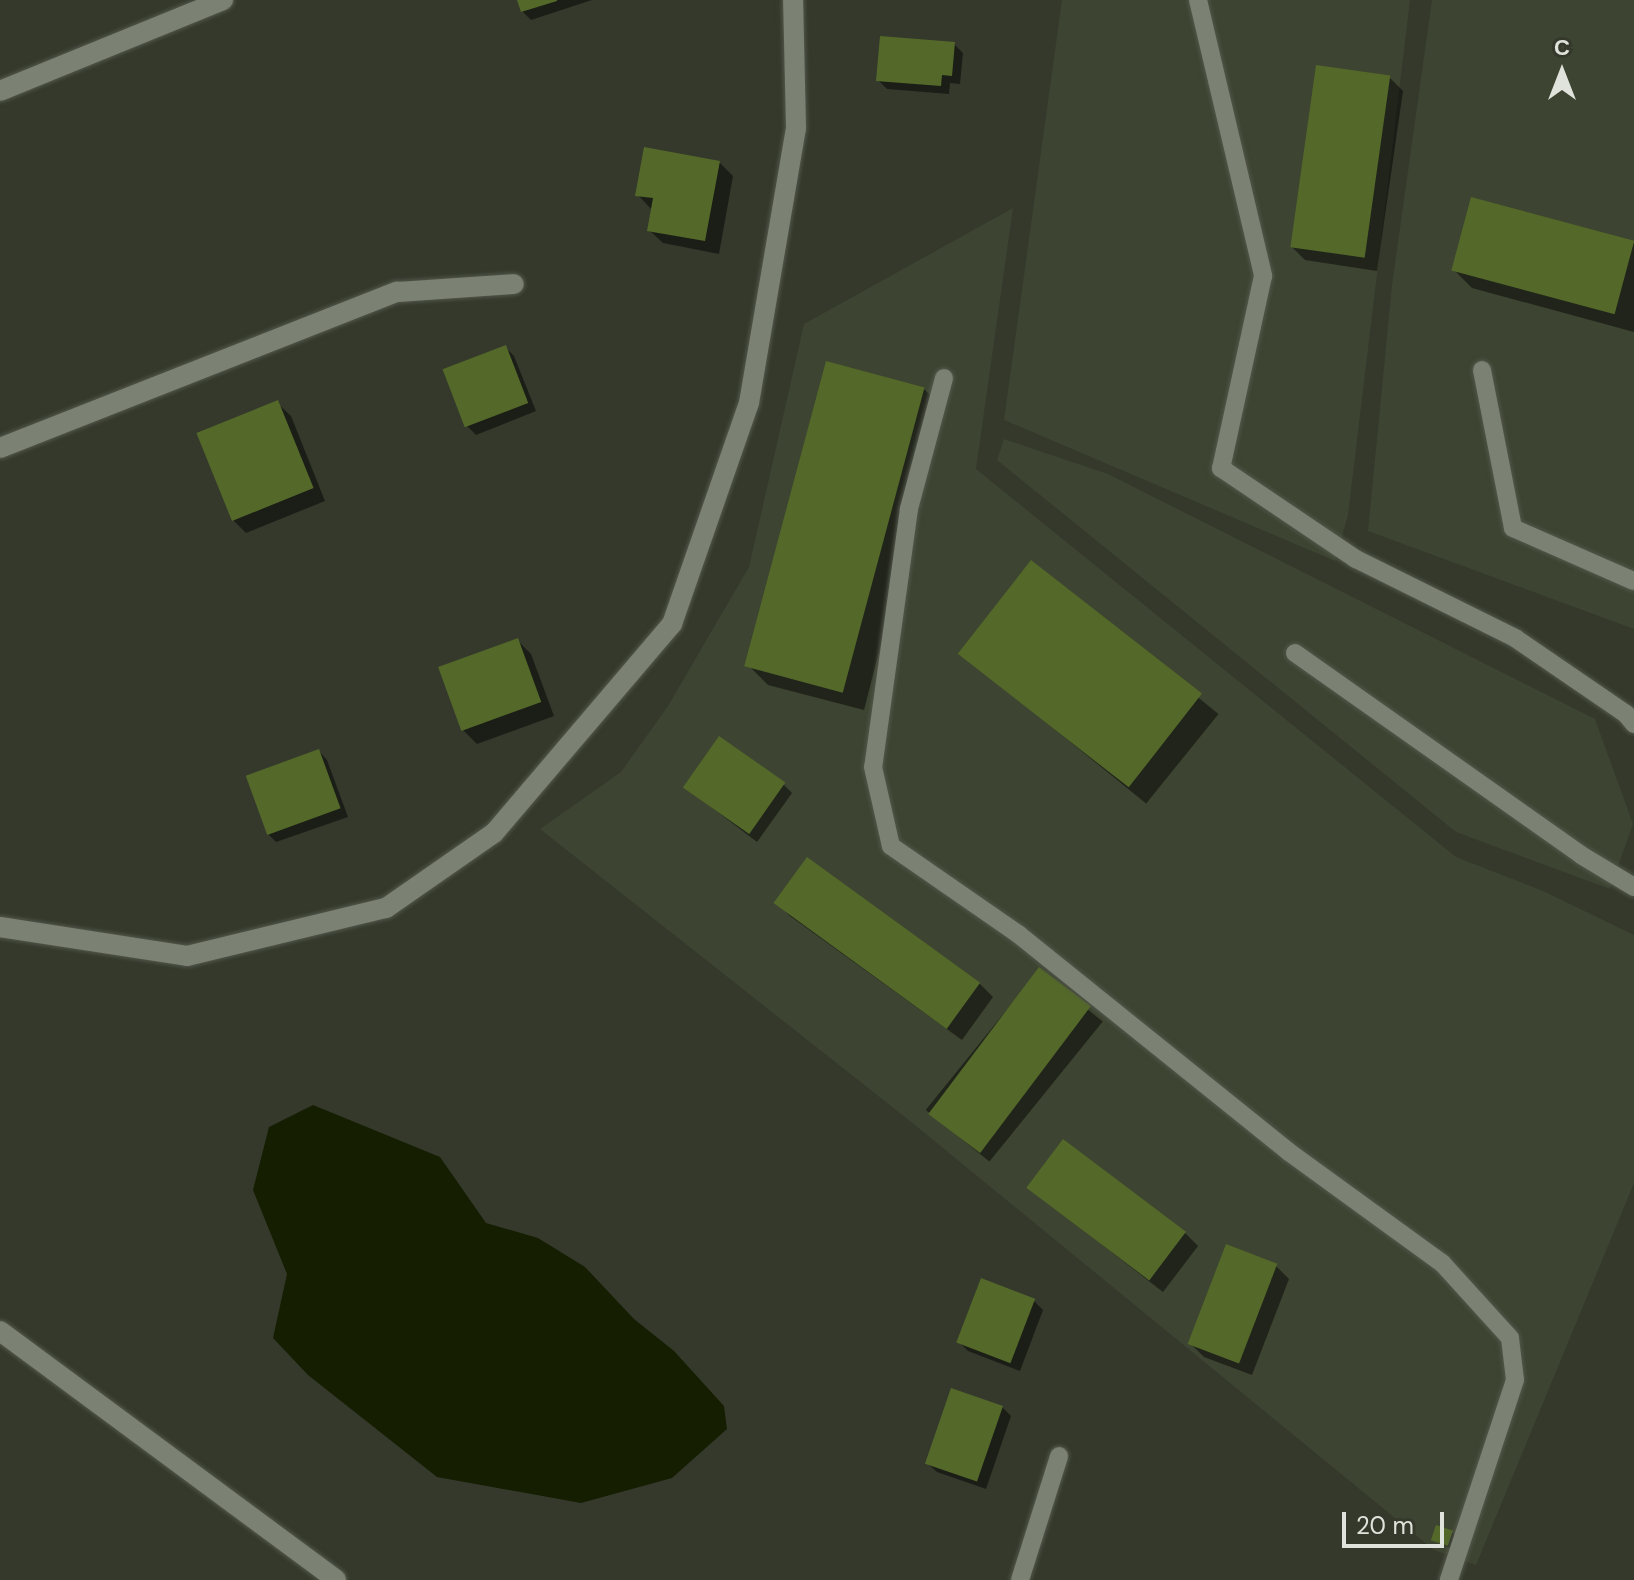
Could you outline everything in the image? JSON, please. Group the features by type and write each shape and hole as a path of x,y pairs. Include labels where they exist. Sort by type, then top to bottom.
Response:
{"street":[{"path":"0,91 223,0"},
{"path":"0,927 187,956 386,908 494,833 672,624 749,403 796,128 793,0"},
{"path":"0,448 397,292 514,284"},
{"path":"0,1331 336,1580"}],"lane":[{"path":"1198,0 1263,276 1221,468 1356,559 1515,638 1626,714 1634,724"},
{"path":"1482,370 1513,528 1634,581"},
{"path":"944,378 909,509 873,767 891,846 1018,934 1289,1152 1442,1263 1510,1338 1515,1380 1449,1580"},
{"path":"1295,653 1581,855 1634,887"},
{"path":"1020,1580 1059,1456"}],"shaded area":[{"path":"1062,0 1410,0 1348,515 1335,561 1004,420"},
{"path":"1432,0 1634,0 1634,629 1368,531 1392,285"},
{"path":"1013,208 976,469 1456,857 1543,891 1634,935 1634,1183 1476,1565 1434,1550 910,1121 540,829 621,772 668,706 749,567 804,324"},
{"path":"1004,439 1108,474 1595,719 1633,824 1610,889 1456,832 997,460"},
{"path":"313,1105 440,1157 486,1223 538,1238 585,1267 634,1319 674,1351 724,1406 727,1429 672,1478 581,1503 437,1477 308,1375 273,1338 287,1274 253,1190 269,1127"}],"building":[{"path":"517,0 557,0 557,1 521,12"},
{"path":"880,36 955,42 952,76 942,75 941,86 876,81"},
{"path":"1316,65 1390,75 1365,258 1290,247"},
{"path":"644,147 720,161 705,241 647,231 653,198 635,196"},
{"path":"1471,197 1634,241 1615,314 1451,270"},
{"path":"506,345 528,403 465,427 443,369"},
{"path":"826,361 925,387 843,693 744,666"},
{"path":"278,400 314,488 232,521 196,433"},
{"path":"1031,560 1202,694 1129,787 958,654"},
{"path":"518,638 541,702 461,731 438,667"},
{"path":"719,736 785,782 749,834 683,788"},
{"path":"319,749 341,808 267,835 246,776"},
{"path":"807,857 980,983 947,1029 773,903"},
{"path":"1039,967 1091,1006 980,1153 928,1114"},
{"path":"1063,1139 1186,1232 1149,1280 1026,1188"},
{"path":"1226,1244 1277,1264 1239,1364 1188,1344"},
{"path":"981,1278 1035,1299 1010,1363 956,1342"},
{"path":"951,1388 1003,1406 977,1482 925,1464"},
{"path":"1436,1525 1453,1531 1448,1546 1431,1540"}]}
